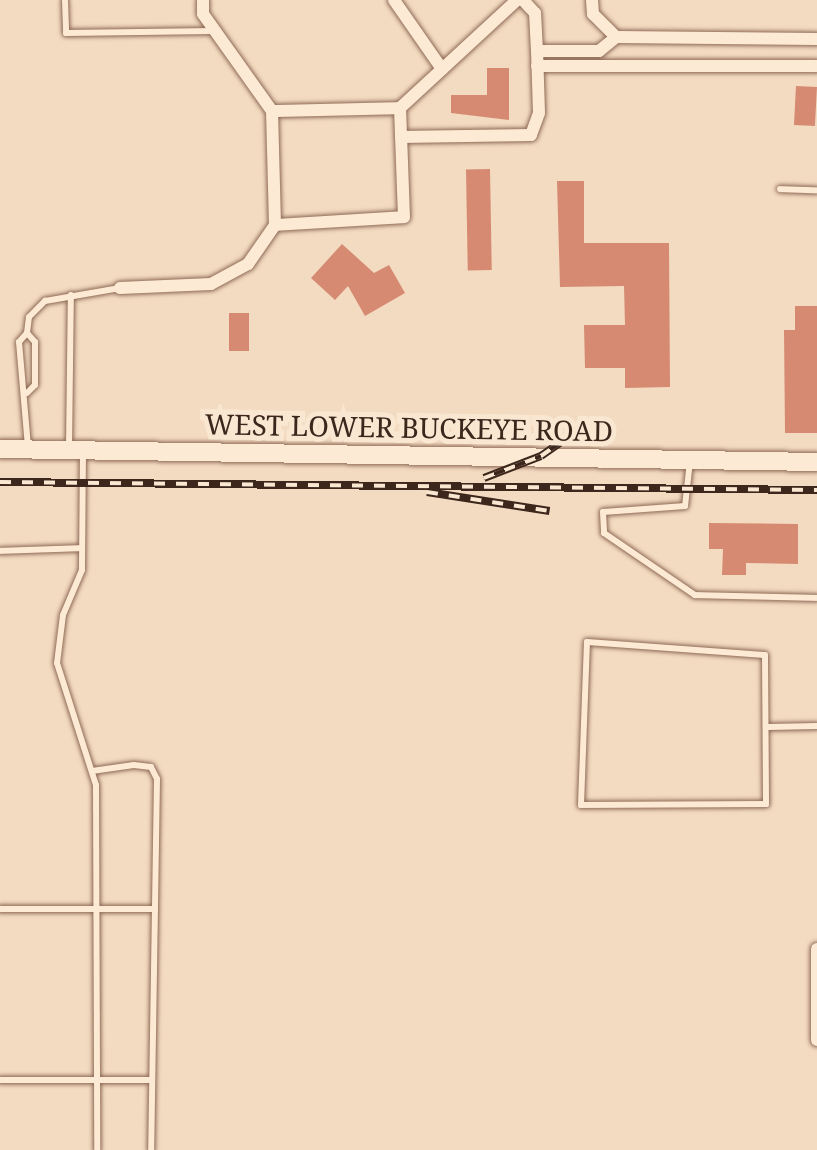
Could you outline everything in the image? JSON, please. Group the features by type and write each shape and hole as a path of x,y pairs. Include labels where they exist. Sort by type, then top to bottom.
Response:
{"main road":[{"name":"WEST LOWER BUCKEYE ROAD","path":"0,448 817,462"}],"street":[{"path":"120,288 211,284 248,264 276,225 272,111 214,31 203,0"},
{"path":"394,0 442,69"},
{"path":"272,111 400,108 520,0 534,13 539,113 531,135 401,137"},
{"path":"592,0 593,14 616,37"},
{"path":"537,58 598,51 616,37 817,39"},
{"path":"537,58 817,66"},
{"path":"276,225 404,217 400,108"},
{"path":"817,949 817,1040"}],"lane":[{"path":"65,0 66,32 214,31"},
{"path":"780,189 817,190"},
{"path":"28,449 27,393 19,342 28,334 37,305 71,294 120,288"},
{"path":"71,294 82,548 56,663 92,772 97,1150"},
{"path":"27,393 35,386 36,342 28,334"},
{"path":"690,460 685,506 603,512 604,533 695,594 817,598"},
{"path":"0,550 82,548"},
{"path":"587,642 765,655 768,727 764,805 581,806 587,642"},
{"path":"768,727 817,726"},
{"path":"92,772 134,765 151,767 157,779 151,1150"},
{"path":"0,908 155,909"},
{"path":"0,1080 152,1080"}],"building":[{"path":"487,68 509,68 509,120 451,113 451,95 487,95"},
{"path":"796,86 817,87 815,126 794,125"},
{"path":"466,169 490,169 492,270 468,270"},
{"path":"557,181 584,181 584,243 669,243 670,387 625,388 625,368 585,368 584,325 625,325 624,286 560,287"},
{"path":"342,244 374,273 389,265 405,293 365,316 348,286 335,300 311,278"},
{"path":"795,306 817,306 817,433 785,433 784,330 795,330"},
{"path":"229,313 249,313 249,351 229,351"},
{"path":"709,523 798,524 798,564 746,563 746,575 722,575 723,549 709,549"}],"railway":[{"path":"484,478 541,456 581,428"},
{"path":"0,482 817,490"},
{"path":"427,492 550,511"}]}
